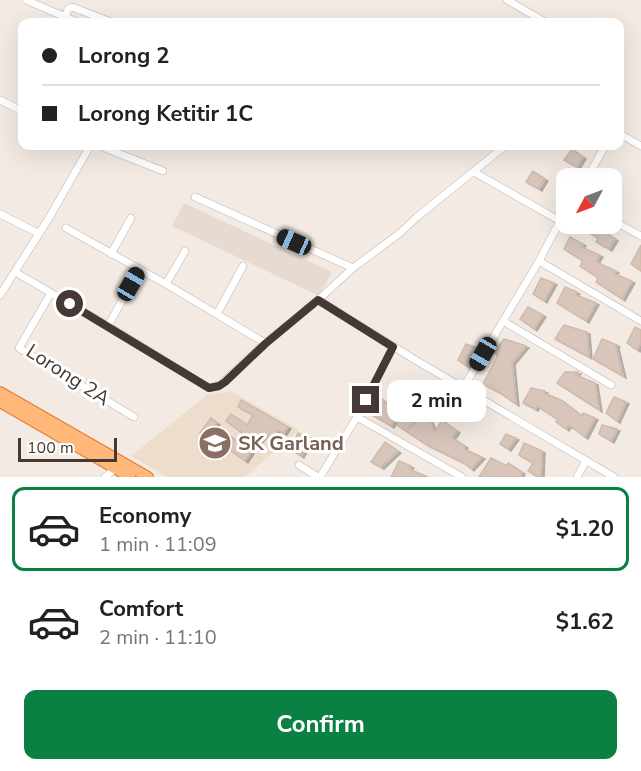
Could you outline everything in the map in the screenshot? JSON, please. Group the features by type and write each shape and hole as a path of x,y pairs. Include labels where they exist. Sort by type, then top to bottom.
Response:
{"highway":[{"path":"0,392 148,477"},
{"path":"0,402 130,477"}],"street":[{"path":"26,0 65,17 68,9 72,7 101,18"},
{"path":"507,0 538,18"},
{"path":"0,100 18,109"},
{"path":"624,136 641,146"},
{"path":"0,295 49,218 88,150"},
{"path":"110,150 163,171"},
{"path":"15,272 209,388 219,386 353,268 400,233 500,150"},
{"path":"593,168 603,150"},
{"path":"474,172 556,219"},
{"path":"195,196 353,268"},
{"path":"0,214 38,233"},
{"path":"111,255 131,218"},
{"path":"622,226 641,236"},
{"path":"66,228 166,284 265,344"},
{"path":"464,388 556,229"},
{"path":"166,284 185,251"},
{"path":"539,261 641,321"},
{"path":"217,314 243,266"},
{"path":"108,326 139,270"},
{"name":"Lorong 2A","path":"51,293 20,348 134,417"},
{"path":"318,300 393,347 614,477"},
{"path":"503,321 611,385"},
{"path":"299,465 319,477 357,417 393,347"},
{"path":"357,417 462,477"},
{"path":"577,477 586,461"},
{"path":"105,477 115,469"}],"shaded area":[{"path":"184,203 332,272 319,296 172,226"},
{"name":"SK Garland","path":"231,391 299,430 245,477 167,477 131,456 207,395"}],"building":[{"path":"571,150 583,157 577,167 564,160"},
{"path":"533,171 545,179 539,189 526,182"},
{"path":"591,234 608,234 615,239 609,249 596,242 598,238"},
{"path":"570,237 583,244 581,247 600,255 596,262 632,281 622,299 596,282 598,278 580,266 583,261 564,249"},
{"path":"641,245 641,271 631,264"},
{"path":"541,278 554,283 544,301 533,294"},
{"path":"565,287 577,292 576,295 596,303 586,321 557,303"},
{"path":"528,307 543,315 534,329 520,319"},
{"path":"564,325 587,332 589,357 555,339"},
{"path":"635,327 641,330 641,343 637,350 627,343"},
{"path":"504,339 526,346 512,363 516,404 483,384 498,355 494,353"},
{"path":"602,339 617,345 623,376 593,359"},
{"path":"466,344 478,348 468,367 458,360"},
{"path":"565,372 578,372 576,375 595,383 599,410 557,383"},
{"path":"531,388 545,391 544,393 561,400 582,416 583,413 595,418 585,437 569,425 566,429 556,422 558,420 537,406 535,409 523,403"},
{"path":"379,397 395,405 388,414 396,419 391,426 369,413"},
{"path":"614,397 626,402 617,421 606,413"},
{"path":"241,400 288,427 284,433 278,430 273,439 265,434 257,444 226,421 231,414 247,425 253,415 238,407"},
{"path":"405,409 417,414 408,429 427,415 435,432 442,420 457,431 452,438 465,446 464,449 482,457 471,469 464,463 427,445 397,425"},
{"path":"211,418 217,423 215,425 251,452 245,461 208,434 205,438 200,433"},
{"path":"602,425 617,429 611,441 599,434"},
{"path":"298,433 311,438 301,456 290,449"},
{"path":"506,434 516,438 508,449 500,444"},
{"path":"385,442 398,451 381,467 371,462"},
{"path":"524,443 542,451 541,477 528,471 533,463 519,455"},
{"path":"491,458 507,466 508,463 522,472 520,477 479,477"},
{"path":"399,461 411,466 409,469 428,477 391,477"}],"place":[{"name":"SK Garland","path":"215,443"}],"route":[{"path":"70,304 209,388 225,382 265,344 318,300 393,347 366,400"}]}
